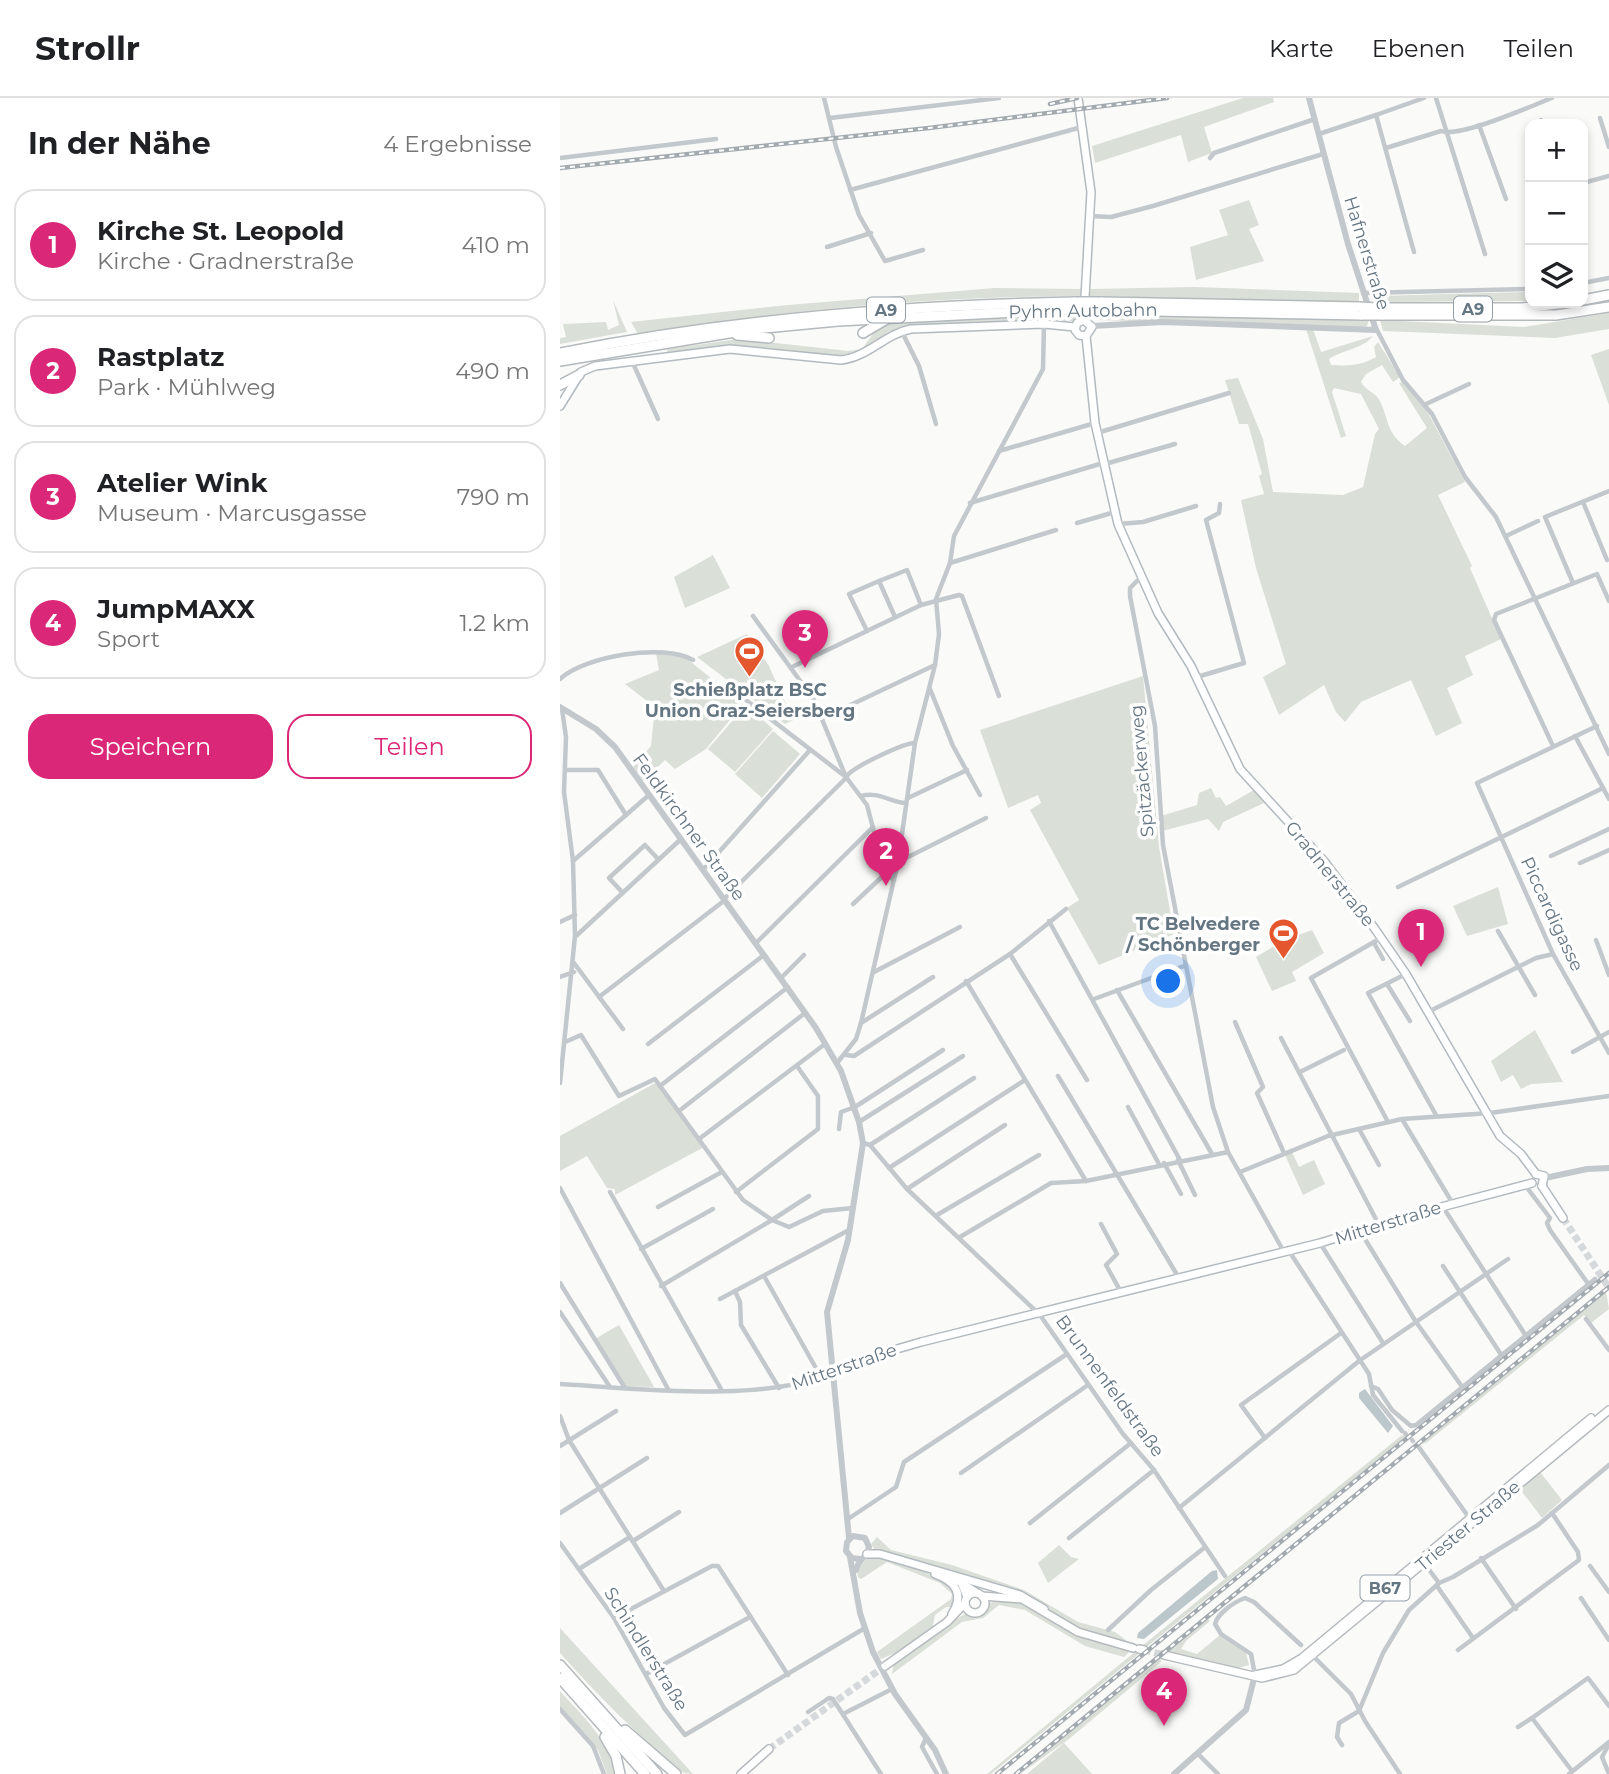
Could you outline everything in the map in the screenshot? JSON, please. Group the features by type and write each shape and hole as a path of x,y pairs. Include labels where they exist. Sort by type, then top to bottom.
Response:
{"highway":[{"path":"1588,299 1609,295"},
{"name":"Pyhrn Autobahn","path":"560,353 711,328 838,313 1101,306 1530,315 1609,304"},
{"name":"Pyhrn Autobahn","path":"560,363 725,334 898,317 1075,306"},
{"name":"Pyhrn Autobahn","path":"1379,312 1525,307"},
{"path":"863,333 882,321 898,317"},
{"path":"725,334 769,338"},
{"path":"560,385 579,375"},
{"path":"560,1665 657,1774"},
{"path":"560,1678 645,1774"},
{"path":"596,1705 677,1774"},
{"path":"599,1722 601,1731 616,1756 620,1774"}],"main road":[{"path":"1078,98 1084,126 1091,192 1084,297"},
{"path":"1084,317 1092,326 1086,336 1078,334 1075,327 1084,317"},
{"path":"560,406 579,375 595,366 730,349 841,360 858,356 902,331 1044,324 1075,327"},
{"name":"Gradnerstraße","path":"1086,336 1097,433 1118,524 1140,578 1197,677 1240,769 1324,861 1378,940 1406,974 1500,1136 1521,1154 1536,1174"},
{"path":"1544,1182 1536,1187 1529,1184 1536,1174 1544,1182 1548,1196 1563,1218"},
{"name":"Mitterstraße","path":"833,1371 856,1361 922,1342 1287,1252 1529,1184"},
{"name":"Triester Straße","path":"1255,1675 1262,1678 1285,1674 1313,1656 1609,1404"},
{"name":"Triester Straße","path":"1255,1675 1283,1669 1302,1658 1609,1410"},
{"path":"865,1553 880,1554 1025,1597 1052,1616"},
{"path":"925,1568 952,1582 958,1594 955,1609 939,1627"},
{"path":"943,1572 979,1595 985,1605"},
{"path":"962,1583 970,1612"},
{"path":"947,1622 966,1600 979,1595 1002,1596 1022,1599 1084,1634 1139,1649"},
{"path":"885,1666 947,1622 970,1612 979,1612 985,1605 1002,1596"},
{"name":"B67","path":"1164,1655 1255,1675"},
{"path":"741,1774 769,1749"}],"street":[{"path":"824,98 859,215 885,261 923,250"},
{"path":"830,118 999,98"},
{"name":"Hafnerstraße","path":"1309,98 1363,293 1376,330 1403,380 1424,404 1465,477 1506,536 1609,754"},
{"path":"1319,134 1424,98"},
{"path":"1436,98 1485,254"},
{"path":"1386,148 1441,131 1447,134 1479,125 1552,98"},
{"path":"1376,114 1414,252"},
{"path":"1600,118 1609,147"},
{"path":"1210,158 1214,153 1315,119"},
{"path":"1479,125 1506,199"},
{"path":"850,190 1084,126"},
{"path":"560,158 716,139"},
{"path":"1090,216 1111,217 1153,206 1323,154"},
{"path":"1587,182 1609,176"},
{"path":"827,247 871,233"},
{"path":"1588,282 1609,278"},
{"path":"1363,293 1525,289"},
{"path":"1092,326 1163,322 1376,330"},
{"path":"837,1063 846,1055 861,1023 898,862 915,743 935,665 939,628 936,599 950,563 954,536 1043,369 1044,324"},
{"path":"902,331 920,371 936,424"},
{"path":"632,361 658,419"},
{"path":"1424,404 1469,384"},
{"path":"1097,433 1230,393"},
{"path":"997,451 1096,423"},
{"path":"970,503 1175,444"},
{"path":"1573,583 1545,517 1609,491"},
{"path":"1583,502 1607,561"},
{"path":"1197,677 1244,663 1206,520 1219,513 1220,504"},
{"path":"1118,524 1143,522 1196,506"},
{"path":"1077,523 1115,512"},
{"path":"1506,536 1538,521"},
{"path":"950,563 1056,530"},
{"path":"867,632 849,594 907,570 921,605"},
{"path":"1597,726 1553,746 1494,620 1496,614 1597,574 1609,601"},
{"name":"Spitzäckerweg","path":"1140,578 1130,588 1130,596 1150,692 1163,844 1184,966 1213,1107 1228,1152 1287,1252 1369,1374 1371,1386"},
{"path":"879,581 895,617"},
{"path":"792,667 921,605 936,599 962,596 999,696"},
{"path":"753,616 792,667 823,718 846,778"},
{"path":"560,679 570,669 584,664 650,652 679,653 693,660"},
{"path":"823,718 935,665"},
{"path":"930,689 953,746 981,795"},
{"path":"746,699 846,778 862,796 885,874 894,880"},
{"path":"560,1083 574,972 575,936 573,861 565,770 566,737 561,708"},
{"name":"Feldkirchner Straße","path":"561,708 606,738 649,795 806,1013 837,1063 855,1107 866,1144 850,1230 827,1306 848,1519 853,1537 845,1546 850,1557"},
{"path":"1575,736 1609,799"},
{"path":"599,997 724,900 850,772 873,758 915,743"},
{"name":"Piccardigasse","path":"1553,746 1477,783 1553,954 1609,1053"},
{"path":"703,870 810,750"},
{"path":"565,770 597,770 626,815"},
{"path":"862,796 885,796 891,801 907,801 967,770"},
{"path":"1398,887 1603,788"},
{"path":"573,861 649,795"},
{"path":"898,862 986,818"},
{"path":"756,943 873,827"},
{"path":"1551,856 1609,829"},
{"path":"560,835 569,832"},
{"path":"575,936 681,839"},
{"path":"622,892 609,878 645,845 658,859"},
{"path":"1580,863 1609,850"},
{"path":"853,904 885,874"},
{"path":"846,1055 855,1056 1010,954 1066,909"},
{"path":"560,922 575,915"},
{"path":"1049,921 1094,999 1195,1195"},
{"path":"874,972 960,927"},
{"path":"1499,931 1535,995"},
{"path":"1383,958 1378,940 1311,978 1388,1122"},
{"path":"1596,940 1609,975"},
{"path":"1010,954 1087,1080"},
{"path":"1428,1012 1519,966 1553,954"},
{"path":"648,1044 765,955"},
{"path":"781,978 804,956"},
{"path":"574,963 623,1029"},
{"path":"1094,999 1184,966"},
{"path":"560,977 574,972"},
{"path":"1406,974 1368,993 1436,1115"},
{"path":"861,1023 933,977"},
{"path":"966,981 1086,1181"},
{"path":"1387,984 1410,1021"},
{"path":"660,1086 788,987"},
{"path":"1117,990 1212,1154"},
{"path":"679,1111 806,1013"},
{"path":"1235,1022 1264,1087 1256,1093 1284,1153"},
{"path":"1573,1052 1609,1032"},
{"path":"565,1042 581,1035 619,1096 625,1096 655,1079 720,1173 747,1204 772,1220 789,1227 823,1211 853,1208"},
{"path":"1281,1038 1380,1225"},
{"path":"699,1139 825,1044"},
{"path":"839,1129 841,1111 855,1107 943,1050"},
{"path":"1300,1072 1344,1050"},
{"path":"859,1122 963,1056"},
{"path":"736,1192 818,1129 818,1096 797,1066"},
{"path":"1058,1076 1178,1278"},
{"path":"866,1144 974,1078"},
{"path":"889,1168 1025,1080"},
{"path":"1240,1172 1332,1135 1402,1119 1487,1113 1609,1096"},
{"path":"1128,1107 1181,1194"},
{"path":"1402,1119 1453,1204"},
{"path":"907,1189 1005,1125"},
{"path":"1359,1129 1379,1165"},
{"name":"Brunnenfeldstraße","path":"866,1144 907,1189 1040,1315 1088,1385 1154,1470 1225,1576"},
{"path":"960,1237 1051,1183 1086,1181 1161,1163 1228,1152"},
{"path":"937,1216 1039,1155"},
{"path":"1544,1182 1587,1169 1609,1168"},
{"path":"658,1207 720,1173"},
{"path":"1529,1184 1550,1218 1547,1223 1550,1230 1588,1284"},
{"path":"560,1188 669,1390"},
{"path":"610,1192 721,1389"},
{"path":"661,1286 809,1196"},
{"path":"1544,1209 1548,1196"},
{"path":"1443,1206 1526,1336"},
{"path":"641,1250 713,1209"},
{"path":"1101,1224 1117,1254 1106,1265 1122,1294"},
{"path":"720,1299 850,1230"},
{"path":"1360,1231 1416,1322 1463,1388"},
{"path":"1320,1243 1383,1343"},
{"path":"1179,1508 1282,1421 1359,1361 1508,1259"},
{"path":"1443,1265 1502,1356"},
{"path":"764,1276 821,1377"},
{"path":"1371,1386 1378,1389 1392,1410 1411,1426 1420,1423 1595,1279"},
{"path":"560,1283 625,1388"},
{"path":"735,1291 741,1305 741,1325 779,1389"},
{"path":"560,1312 610,1387"},
{"path":"1586,1319 1609,1350"},
{"path":"1265,1438 1241,1405 1341,1333"},
{"path":"848,1519 896,1487 904,1462 1066,1354"},
{"name":"Mitterstraße","path":"560,1384 669,1390 779,1389 833,1371"},
{"path":"961,1473 1088,1385"},
{"path":"1371,1386 1376,1399 1405,1433"},
{"path":"560,1446 616,1411"},
{"path":"560,1416 569,1440 664,1591"},
{"path":"1030,1523 1131,1443"},
{"path":"1418,1446 1471,1520"},
{"path":"560,1513 647,1458"},
{"path":"1342,1745 1337,1737 1339,1723 1359,1711 1383,1653 1409,1610 1438,1584 1552,1513 1609,1465"},
{"path":"1069,1538 1154,1470"},
{"path":"579,1569 679,1513"},
{"path":"1458,1650 1579,1560 1578,1552 1552,1513"},
{"path":"853,1537 865,1538 865,1553 855,1575"},
{"name":"Schindlerstraße","path":"560,1543 614,1618 664,1707 685,1735 865,1628"},
{"path":"1108,1629 1204,1548"},
{"path":"865,1553 850,1557 865,1628 892,1689 926,1738 946,1774"},
{"path":"1481,1558 1516,1609"},
{"path":"1424,1563 1474,1638"},
{"path":"614,1618 712,1566 718,1566 788,1675"},
{"path":"1590,1566 1609,1592"},
{"path":"1174,1774 1246,1710 1255,1675 1249,1652 1221,1634 1216,1626 1218,1617 1245,1598 1254,1602 1288,1630 1301,1645"},
{"path":"1581,1598 1609,1640"},
{"path":"646,1674 750,1617"},
{"path":"1313,1656 1351,1694 1400,1774"},
{"path":"1518,1727 1588,1678 1609,1706"},
{"path":"843,1714 892,1689"},
{"path":"808,1712 831,1698 881,1774"},
{"path":"560,1709 593,1746 604,1774"},
{"path":"1532,1718 1570,1772 1609,1743"},
{"path":"926,1738 923,1749 937,1774"},
{"path":"1609,1743 1602,1758 1609,1774"},
{"path":"1198,1754 1218,1774"}],"shaded area":[{"path":"1243,98 1273,98 1274,102 1204,127 1212,153 1188,162 1181,135 1095,163 1092,146"},
{"path":"1249,200 1259,225 1249,229 1264,261 1196,280 1190,247 1228,235 1219,210"},
{"path":"1194,287 1359,293 1359,302 1089,296 1091,289"},
{"path":"995,288 1081,289 1080,296 858,306 638,334 631,322 788,305"},
{"path":"1525,292 1525,301 1373,302 1375,296"},
{"path":"613,300 627,332 560,344 560,338 566,337 563,324 606,322 608,330 619,325"},
{"path":"1609,313 1609,329 1555,338 1383,331 1380,320 1524,327"},
{"path":"1080,314 1075,321 905,326 888,332 860,352 843,357 738,346 667,352 668,349 738,339 848,351 862,349 879,326 901,322"},
{"path":"1091,315 1369,320 1367,326 1362,328 1098,320"},
{"path":"1306,329 1313,329 1321,352 1373,336 1364,344 1329,359 1331,365 1354,365 1370,360 1376,357 1374,347 1378,342 1400,377 1393,382 1382,365 1366,374 1361,382 1378,398 1393,435 1405,446 1427,428 1399,383 1402,382 1427,411 1465,482 1438,495 1472,566 1470,568 1501,639 1465,656 1473,675 1447,688 1462,723 1436,736 1411,680 1361,702 1345,722 1336,712 1324,685 1279,715 1263,677 1286,664 1256,568 1241,500 1264,494 1259,476 1262,474 1248,424 1239,424 1225,380 1238,378 1263,439 1273,492 1343,495 1363,487 1375,434 1379,429 1361,394 1334,388 1332,392 1346,436 1341,438"},
{"path":"1609,349 1609,405 1591,355"},
{"path":"713,555 730,588 685,608 674,577"},
{"name":"Schießplatz BSC Union Graz-Seiersberg","path":"747,634 769,666 793,720 785,724 697,657"},
{"path":"656,653 686,658 743,704 706,749 675,769 665,760 643,781 633,767 651,746 655,707 625,684 659,670"},
{"path":"1143,676 1159,847 1174,934 1099,965 1067,908 1079,900 1030,810 1041,803 1038,795 1008,808 980,730"},
{"path":"746,705 773,729 735,772 708,749"},
{"path":"773,731 800,754 762,798 735,774"},
{"path":"1211,788 1216,798 1220,797 1226,806 1254,790 1264,803 1223,822 1219,831 1208,819 1162,831 1161,816 1197,805 1199,793"},
{"path":"1498,887 1508,924 1467,936 1453,906"},
{"name":"TC Belvedere / Schönberger","path":"1312,930 1324,953 1292,972 1296,981 1272,991 1256,957 1285,940"},
{"path":"1535,1030 1563,1082 1531,1084 1521,1089 1513,1075 1501,1082 1491,1061"},
{"path":"657,1082 704,1147 615,1195 615,1189 607,1188 587,1156 560,1171 560,1136"},
{"path":"1292,1152 1299,1167 1314,1160 1325,1184 1303,1195 1285,1155"},
{"path":"1606,1292 1609,1309 1591,1323 1584,1315 1426,1443 1421,1444"},
{"path":"619,1325 654,1387 625,1386 595,1339"},
{"path":"1365,1389 1393,1426 1388,1433 1359,1398 1359,1393"},
{"path":"1402,1435 1406,1437 1148,1646 1142,1646"},
{"path":"1540,1472 1562,1500 1542,1518 1520,1489"},
{"path":"877,1537 891,1550 952,1565 1024,1590 1078,1622 1115,1632 1127,1641 1138,1644 1085,1632 1025,1595 875,1550 871,1544"},
{"path":"1059,1545 1071,1557 1079,1559 1048,1583 1038,1563"},
{"path":"868,1557 912,1567 954,1587 954,1607 946,1607 935,1615 933,1626 898,1652 881,1659 877,1652 951,1599 952,1594 940,1583 887,1562 861,1579 857,1570"},
{"path":"1217,1570 1218,1579 1144,1639 1137,1638 1138,1633 1212,1571"},
{"path":"999,1600 1022,1602 1059,1625 1131,1650 1124,1657 1085,1646 1025,1610 999,1605 983,1618 962,1622 892,1674 894,1663 956,1619 965,1614 980,1614 990,1603"},
{"path":"1208,1619 1210,1621 1186,1641 1181,1649 1197,1654 1220,1635 1246,1653 1249,1665 1239,1668 1166,1652"},
{"path":"560,1628 693,1774 684,1773 619,1716 560,1653"},
{"path":"1136,1651 1141,1652 991,1774 987,1774"},
{"path":"1160,1657 1161,1662 1069,1739 1020,1774"},
{"path":"560,1691 601,1739 615,1774 607,1774 598,1750 560,1706"},
{"path":"1064,1743 1092,1774 1027,1774"}],"tunnel":[{"path":"1563,1218 1609,1288"},
{"path":"1144,1650 1164,1655"},
{"path":"769,1749 885,1666"}],"railway":[{"path":"1050,104 1077,98"},
{"path":"560,168 929,128 1167,98"},
{"path":"997,1774 1609,1273"},
{"path":"1016,1774 1609,1287"}],"place":[{"name":"Atelier Wink","path":"805,668"},
{"name":"Schießplatz BSC Union Graz-Seiersberg","path":"750,679"},
{"name":"Rastplatz","path":"886,886"},
{"name":"TC Belvedere / Schönberger","path":"1283,961"},
{"name":"Kirche St. Leopold","path":"1421,967"},
{"name":"JumpMAXX","path":"1164,1726"}]}
